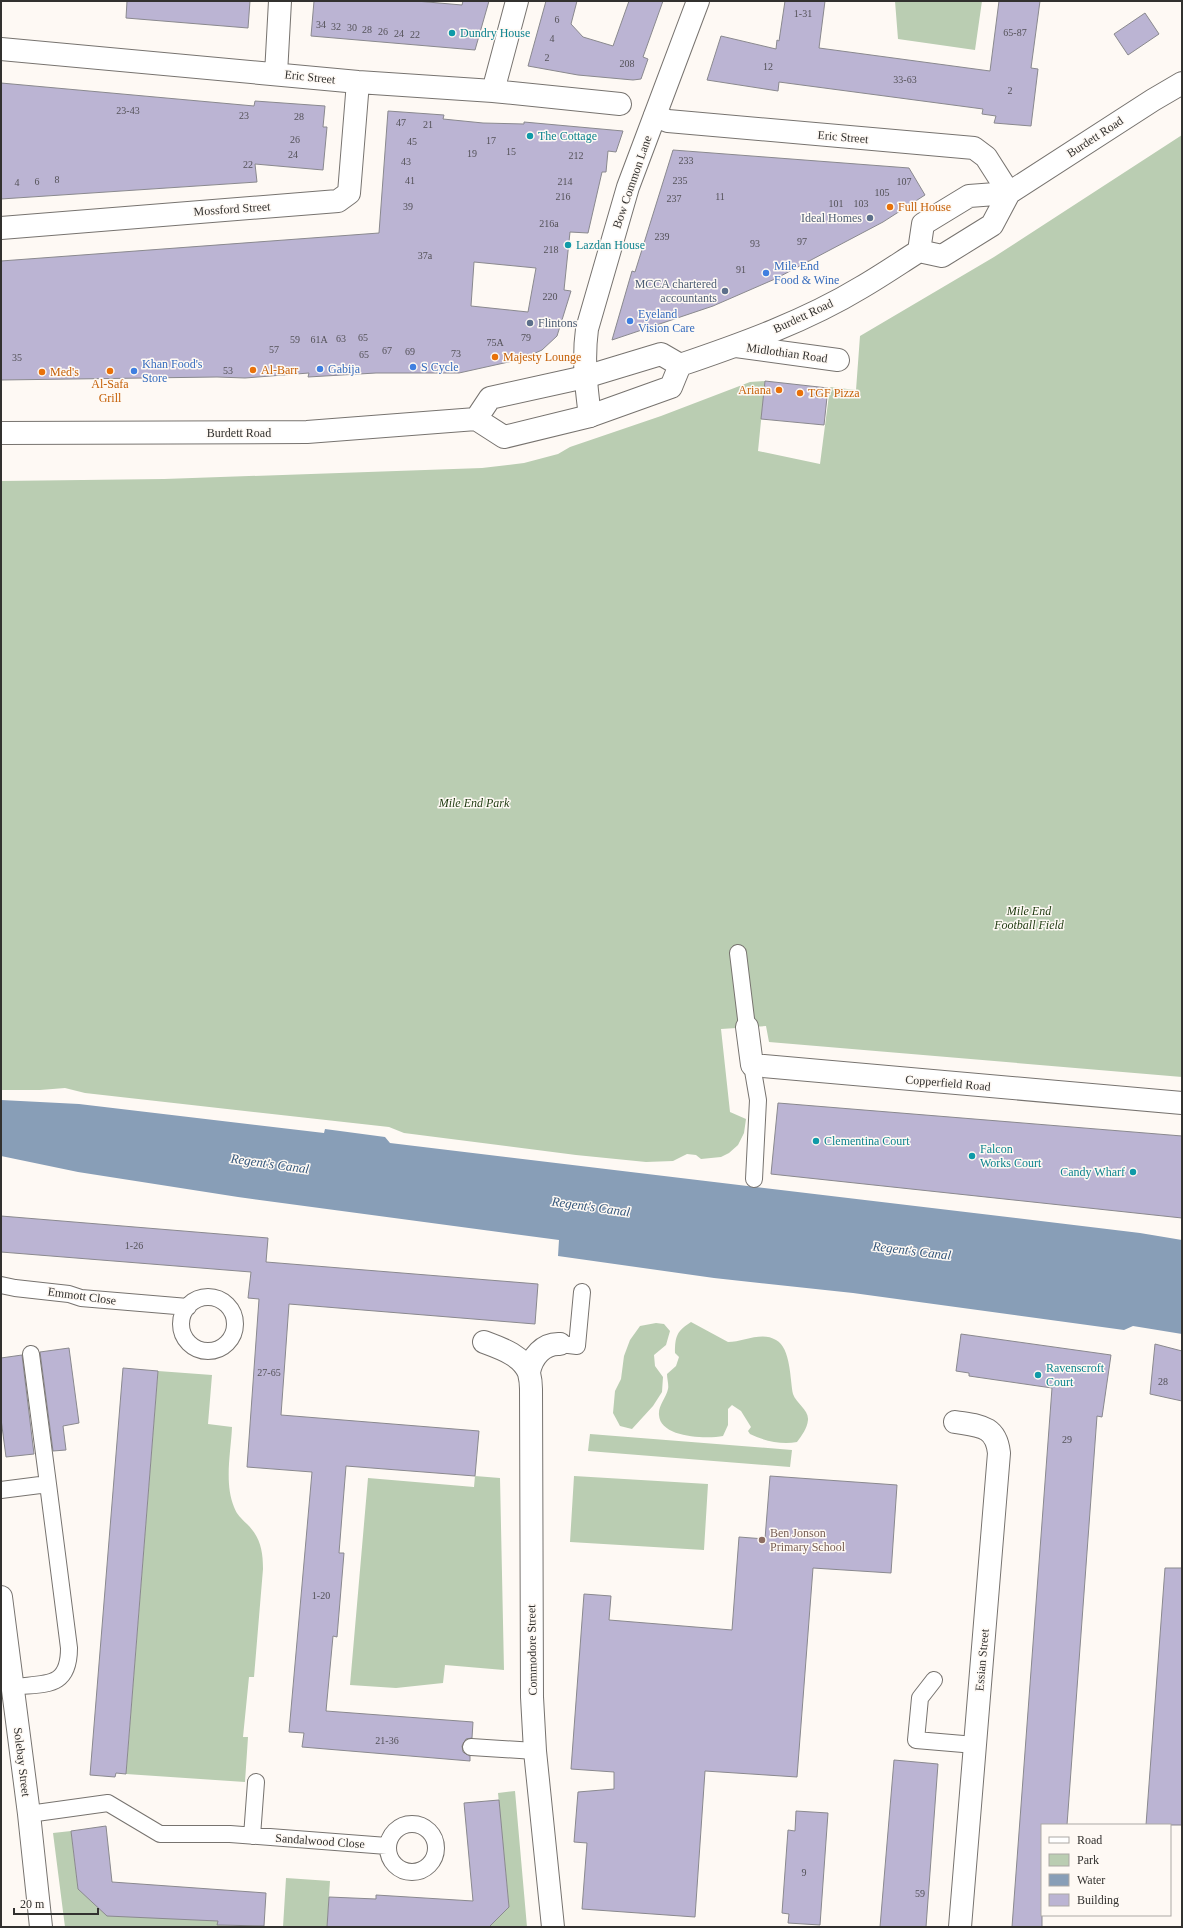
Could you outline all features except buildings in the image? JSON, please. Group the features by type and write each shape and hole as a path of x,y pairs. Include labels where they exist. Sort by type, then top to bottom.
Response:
{"street":[{"path":"276,74 280,1"},
{"path":"493,91 517,1"},
{"name":"Bow Common Lane","path":"590,416 584,377 584,353 587,329 628,187 698,1"},
{"name":"Eric Street","path":"1,49 358,82 493,91 620,104"},
{"name":"Mossford Street","path":"1,228 338,201 350,193 358,82"},
{"name":"Burdett Road","path":"919,251 923,224 969,196 1009,193 1153,100 1182,83"},
{"name":"Eric Street","path":"655,116 668,121 974,148 986,157 1009,193"},
{"name":"Burdett Road","path":"680,365 736,346 815,312 861,288 919,251 942,256 992,225 1009,193"},
{"name":"Midlothian Road","path":"736,346 838,360"},
{"path":"661,354 680,365 671,386 590,416 504,437 476,419 490,398 584,377 661,354"},
{"name":"Burdett Road","path":"1,433 307,432 476,419"},
{"path":"747,1027 752,1065"},
{"name":"Copperfield Road","path":"752,1065 1182,1103"},
{"path":"484,1342 510,1353 523,1363 529,1372"},
{"path":"529,1372 530,1365 540,1350 553,1344 560,1344"},
{"name":"Commodore Street","path":"529,1372 532,1421 531,1655 535,1751 553,1927"},
{"name":"Essian Street","path":"955,1422 980,1426 988,1430 994,1435 998,1444 960,1927"},
{"name":"Solebay Street","path":"1,1597 10,1700 29,1814 41,1927"}],"lane":[{"path":"738,953 747,1027"},
{"path":"752,1065 758,1100 754,1179"},
{"name":"Emmott Close","path":"1,1285 69,1294 81,1298 188,1307"},
{"path":"560,1344 577,1346 582,1292"},
{"path":"10,1700 57,1681 65,1674 69,1662 69,1648 31,1354"},
{"path":"1,1490 48,1484"},
{"path":"934,1680 920,1698 916,1740 975,1746"},
{"path":"471,1747 535,1751"},
{"path":"252,1836 256,1782"},
{"name":"Sandalwood Close","path":"29,1814 108,1803 160,1834 252,1836 387,1846"}],"green space":[{"path":"895,1 982,1 975,50 898,39"},
{"name":"Mile End Park","path":"1182,135 1182,1077 769,1042 766,1026 721,1029 730,1112 746,1119 744,1133 738,1145 729,1153 721,1157 701,1159 696,1155 687,1154 673,1161 646,1162 576,1155 404,1133 389,1127 85,1093 65,1088 40,1090 1,1090 1,481 164,479 482,468 524,463 558,454 570,447 661,416 750,382 765,381 758,451 820,464 830,387 856,390 860,336 994,257"},
{"path":"691,1322 728,1342 765,1337 776,1340 781,1344 785,1350 789,1365 793,1394 808,1416 805,1429 797,1442 773,1442 750,1434 748,1431 751,1427 741,1411 732,1405 728,1409 728,1425 723,1436 696,1437 675,1433 661,1423 659,1412 668,1389 667,1374 676,1366 679,1357 675,1353 676,1338 680,1331"},
{"path":"656,1323 664,1324 670,1331 666,1345 654,1355 655,1366 663,1377 662,1392 653,1406 632,1429 620,1426 613,1413 615,1391 621,1379 624,1356 630,1340 640,1326"},
{"path":"158,1371 212,1375 208,1424 232,1427 229,1467 229,1487 231,1497 236,1512 255,1534 260,1544 263,1569 254,1677 249,1677 243,1737 248,1737 245,1782 126,1774"},
{"path":"590,1434 792,1450 790,1467 588,1451"},
{"path":"475,1476 500,1478 504,1670 445,1665 443,1683 396,1688 350,1685 368,1478 474,1487"},
{"path":"574,1476 708,1484 704,1550 570,1542"},
{"path":"515,1791 527,1927 489,1927 509,1907 498,1793"},
{"path":"71,1831 78,1889 218,1921 218,1925 250,1927 65,1927 53,1833"},
{"path":"286,1878 330,1881 327,1927 283,1927"}],"water":[{"name":"Regent's Canal","path":"1,1100 79,1104 324,1133 325,1129 385,1137 390,1143 1140,1233 1182,1240 1182,1334 1133,1326 1124,1330 853,1293 714,1278 558,1256 559,1240 238,1197 78,1172 1,1156"}],"place":[{"name":"Dundry House","path":"452,33"},
{"name":"The Cottage","path":"530,136"},
{"name":"Full House","path":"890,207"},
{"name":"Ideal Homes","path":"870,218"},
{"name":"Lazdan House","path":"568,245"},
{"name":"Mile End Food & Wine","path":"766,273"},
{"name":"MCCA chartered accountants","path":"725,291"},
{"name":"Eyeland Vision Care","path":"630,321"},
{"name":"Flintons","path":"530,323"},
{"name":"Majesty Lounge","path":"495,357"},
{"name":"S Cycle","path":"413,367"},
{"name":"Gabija","path":"320,369"},
{"name":"Al-Barr","path":"253,370"},
{"name":"Al-Safa Grill","path":"110,371"},
{"name":"Khan Food's Store","path":"134,371"},
{"name":"Med's","path":"42,372"},
{"name":"Ariana","path":"779,390"},
{"name":"TGF Pizza","path":"800,393"},
{"name":"Clementina Court","path":"816,1141"},
{"name":"Falcon Works Court","path":"972,1156"},
{"name":"Candy Wharf","path":"1133,1172"},
{"name":"Ravenscroft Court","path":"1038,1375"},
{"name":"Ben Jonson Primary School","path":"762,1540"}],"park label":[{"name":"Mile End Football Field","path":"1029,918"}]}
